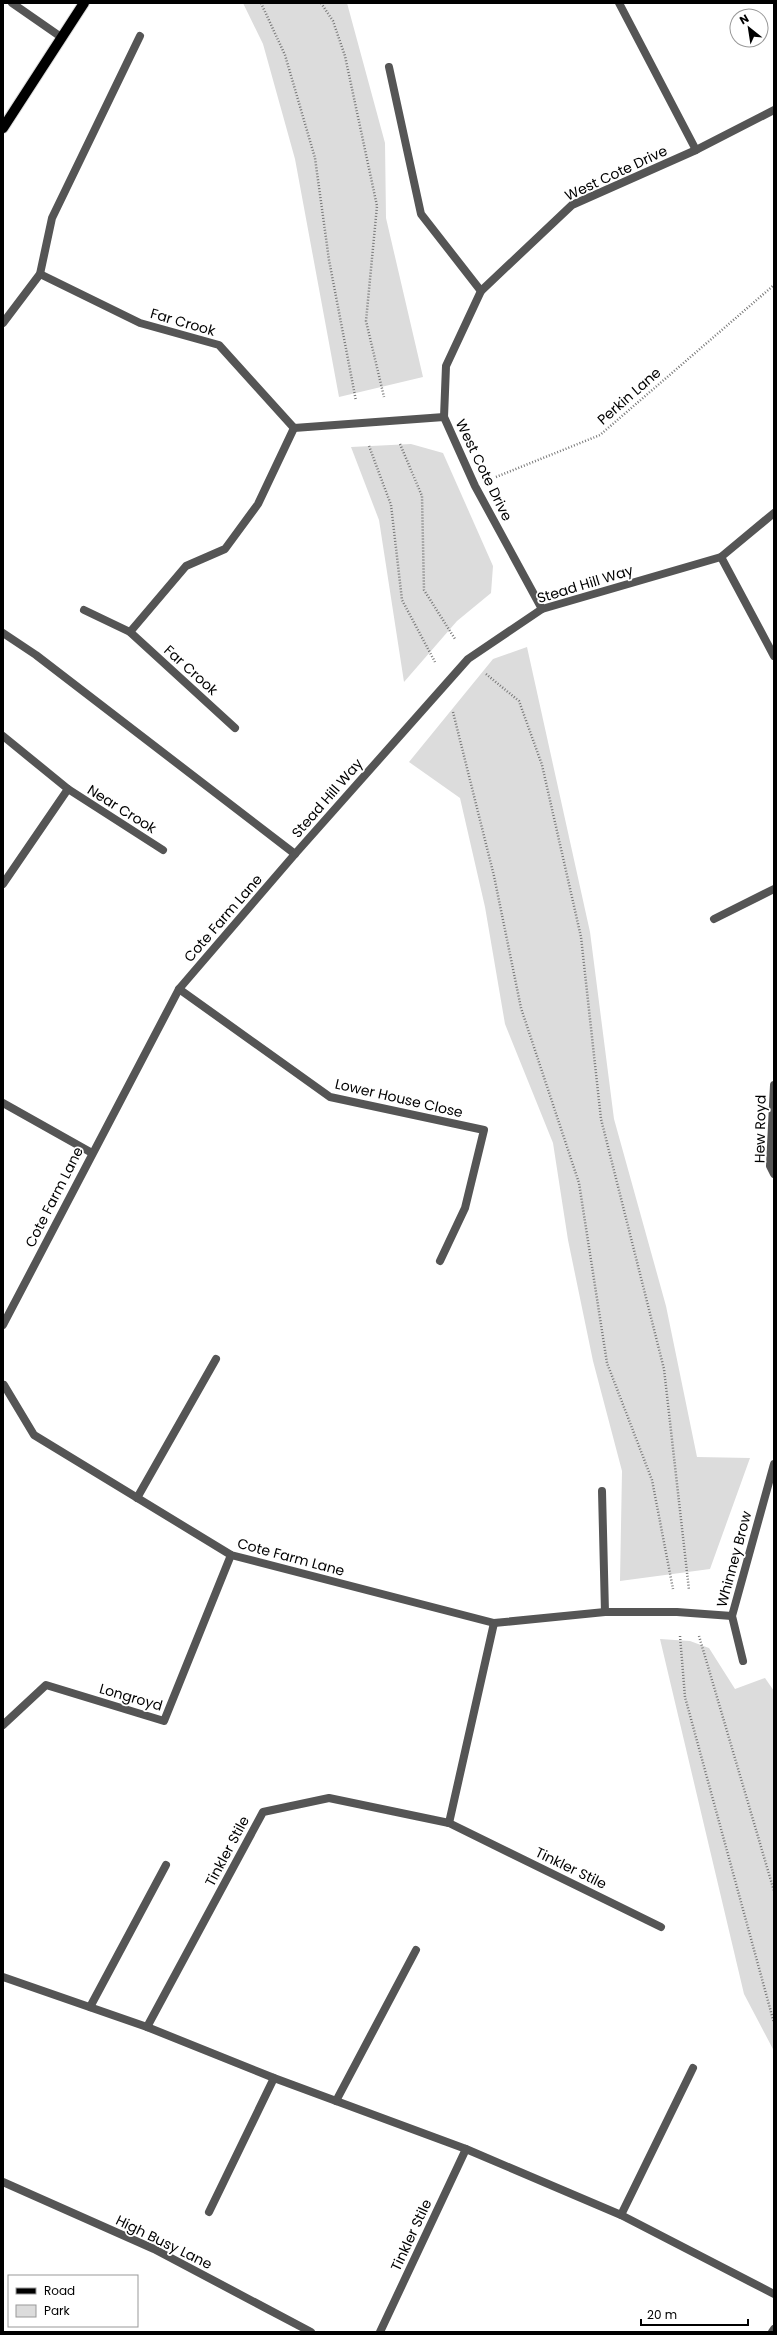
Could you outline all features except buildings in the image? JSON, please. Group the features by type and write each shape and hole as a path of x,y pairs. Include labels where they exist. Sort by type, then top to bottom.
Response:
{"main road":[{"path":"3,128 84,3"}],"street":[{"path":"12,3 61,37"},
{"path":"619,3 696,150"},
{"path":"3,323 40,274 52,218 140,36"},
{"path":"389,67 421,214 481,290"},
{"name":"West Cote Drive","path":"542,609 474,486 444,417 446,366 481,290 572,205 696,150 774,110"},
{"name":"Far Crook","path":"40,274 140,323 219,345 294,428"},
{"path":"130,632 186,566 225,549 258,504 294,428 444,417"},
{"name":"Stead Hill Way","path":"295,854 468,659 542,609 721,557 774,513"},
{"path":"721,557 774,656"},
{"name":"Far Crook","path":"84,610 130,632 235,728"},
{"path":"3,633 36,655 295,854"},
{"name":"Near Crook","path":"3,736 68,789 163,850"},
{"name":"Near Crook","path":"3,884 68,789"},
{"name":"Cote Farm Lane","path":"3,1325 179,989 295,854"},
{"path":"714,919 774,889"},
{"name":"Lower House Close","path":"179,989 330,1097 484,1130 465,1208 440,1261"},
{"name":"Hew Royd","path":"774,1085 770,1166 774,1174"},
{"path":"3,1103 92,1153"},
{"path":"137,1498 216,1359"},
{"name":"Cote Farm Lane","path":"3,1384 34,1435 231,1555 494,1623 605,1612 677,1612 732,1616"},
{"name":"Whinney Brow","path":"743,1661 732,1616 774,1464"},
{"path":"602,1491 605,1612"},
{"name":"Longroyd","path":"3,1725 46,1685 164,1721 231,1555"},
{"path":"449,1823 494,1623"},
{"name":"Tinkler Stile","path":"147,2027 263,1812 329,1798 449,1823 661,1927"},
{"path":"90,2007 166,1865"},
{"path":"336,2101 416,1950"},
{"path":"3,1978 147,2027 274,2078 466,2150 621,2215 774,2294"},
{"path":"621,2215 693,2068"},
{"path":"209,2212 274,2078"},
{"name":"Tinkler Stile","path":"380,2332 466,2150"},
{"name":"High Busy Lane","path":"3,2182 154,2249 311,2332"}],"path":[{"path":"261,3 285,55 315,158 329,260 360,422 391,505 402,600 446,682 494,876 521,1008 580,1183 607,1363 652,1480 677,1612 685,1697 774,2023"},
{"path":"321,3 333,22 346,56 377,206 366,321 390,420 422,496 424,590 468,659 519,702 542,765 581,937 601,1118 664,1369 692,1614 774,1891"},
{"name":"Perkin Lane","path":"474,486 600,435 774,285"}],"green space":[{"path":"243,3 347,3 385,143 386,218 423,377 339,397 295,159 263,44"},
{"path":"411,444 443,453 493,566 491,593 457,621 404,682 379,520 351,447"},
{"path":"527,647 590,932 614,1119 666,1306 697,1457 750,1458 710,1569 620,1581 622,1471 593,1361 568,1240 553,1143 505,1024 485,907 460,798 409,762 493,659"},
{"path":"660,1639 690,1641 709,1648 735,1689 765,1678 774,1691 774,2051 744,1994"}]}
